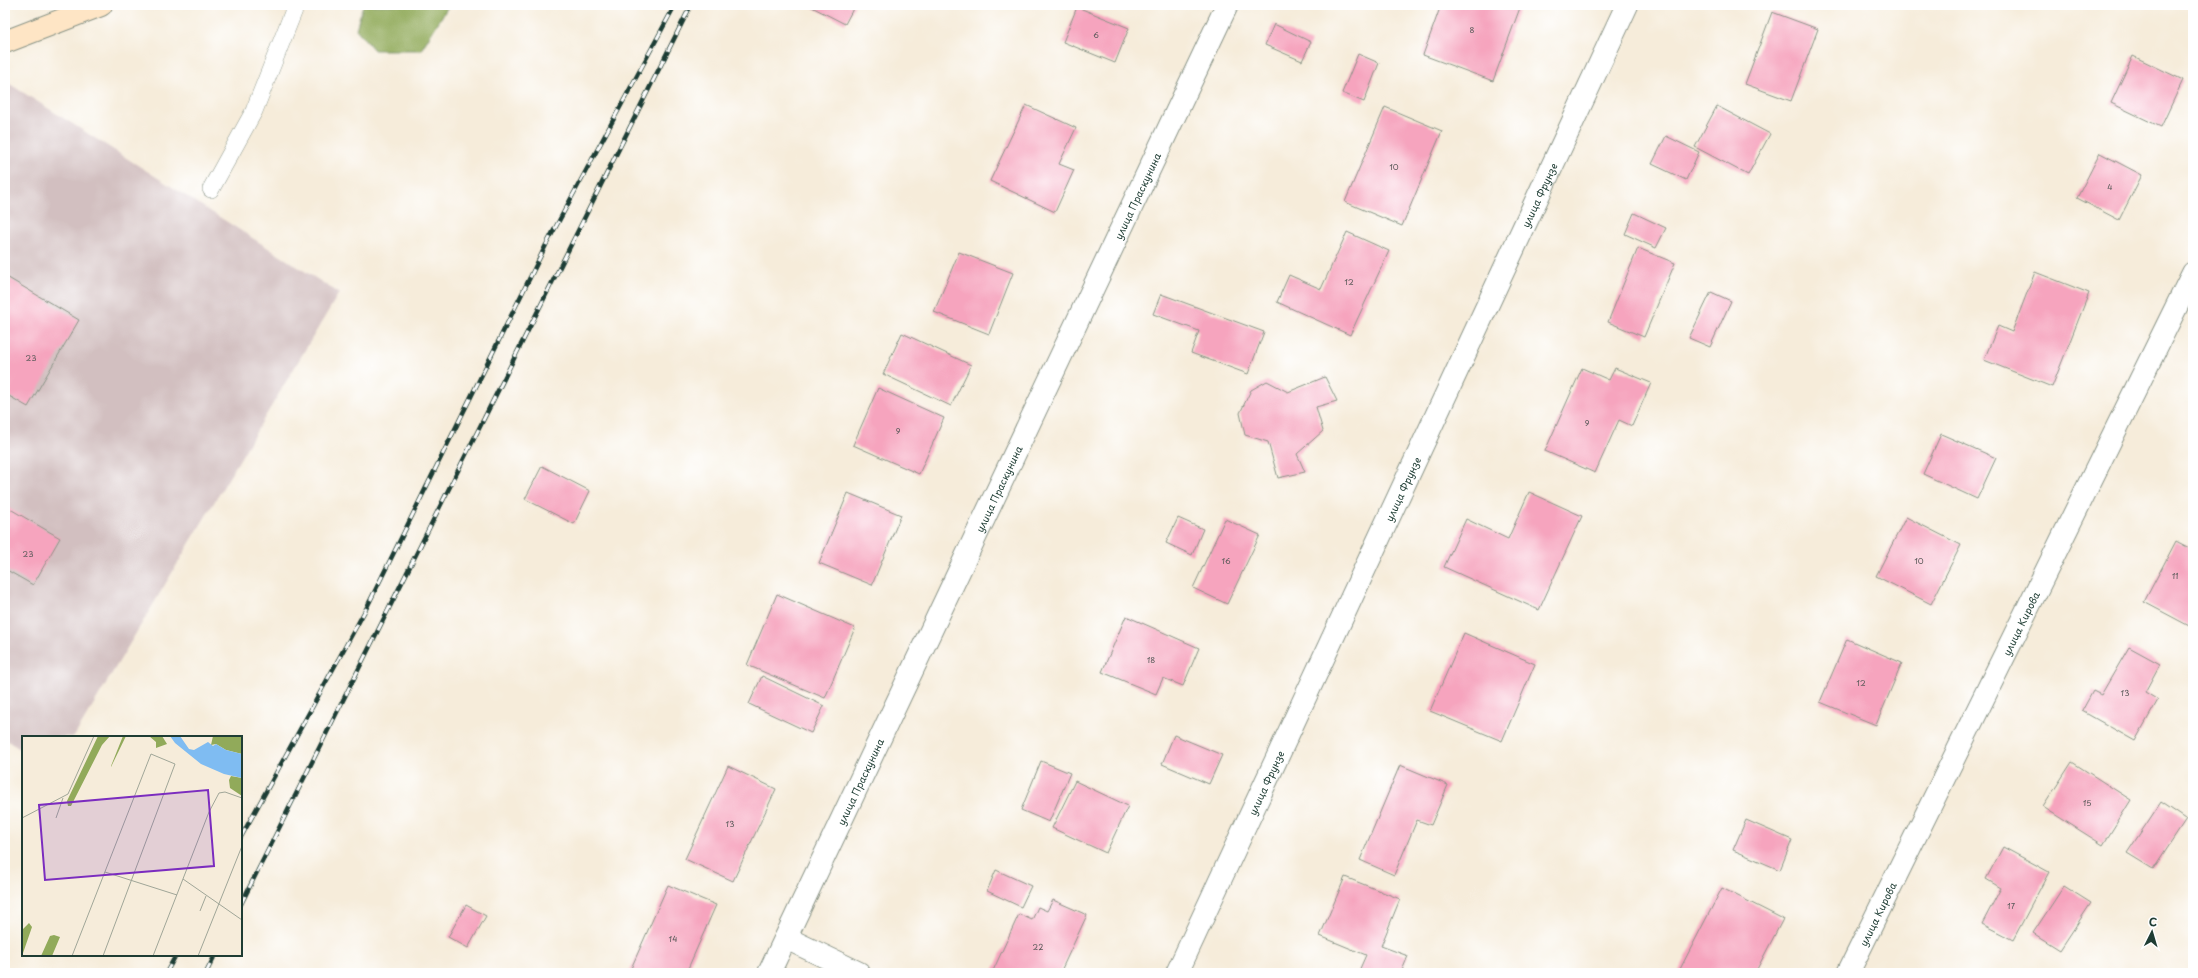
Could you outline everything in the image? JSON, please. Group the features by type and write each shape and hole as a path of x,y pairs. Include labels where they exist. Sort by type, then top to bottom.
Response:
{"street":[{"path":"5,42 101,5"},
{"name":"улица Праскунина","path":"769,973 1227,5"},
{"name":"улица Фрунзе","path":"1176,973 1627,5"},
{"name":"улица Кирова","path":"1848,973 2193,274"},
{"path":"786,938 859,973"}],"lane":[{"path":"211,189 254,111 296,5"}],"shaded area":[{"path":"5,81 339,293 75,736 22,736 22,750 5,739"}],"green space":[{"path":"363,5 449,5 421,50 374,50 356,29"}],"building":[{"path":"808,5 855,5 845,24"},
{"path":"1441,5 1521,5 1493,81 1423,55"},
{"path":"1077,7 1129,28 1115,63 1063,42"},
{"path":"1772,12 1818,29 1791,101 1745,84"},
{"path":"1274,24 1311,42 1302,61 1265,45"},
{"path":"1358,54 1379,63 1364,102 1342,93"},
{"path":"2133,56 2183,80 2161,127 2111,103"},
{"path":"1026,105 1076,128 1059,164 1074,170 1055,212 990,181"},
{"path":"1717,106 1770,134 1748,175 1695,147"},
{"path":"1385,107 1442,131 1402,226 1345,202"},
{"path":"1666,136 1699,152 1686,180 1652,164"},
{"path":"2100,153 2142,175 2119,220 2077,198"},
{"path":"1634,213 1666,228 1656,248 1625,234"},
{"path":"1347,232 1389,251 1350,335 1277,302 1289,275 1321,289"},
{"path":"1638,248 1675,263 1644,337 1608,322"},
{"path":"959,252 1013,273 989,334 934,312"},
{"path":"2035,272 2089,293 2052,387 1984,360 1998,326 2012,332"},
{"path":"5,276 79,320 28,407 9,396 5,403"},
{"path":"1711,292 1731,301 1710,347 1689,338"},
{"path":"1161,294 1264,332 1248,374 1191,353 1199,331 1153,314"},
{"path":"902,333 971,365 951,406 883,374"},
{"path":"1582,368 1609,380 1615,368 1651,383 1632,426 1619,420 1595,473 1545,451"},
{"path":"1325,377 1337,401 1316,407 1323,431 1297,454 1305,472 1278,478 1268,442 1245,435 1240,413 1251,390 1267,381 1288,392"},
{"path":"878,388 944,418 919,474 853,445"},
{"path":"1941,434 1996,458 1977,499 1923,474"},
{"path":"542,466 590,491 574,524 525,499"},
{"path":"1529,492 1582,516 1539,610 1444,567 1466,519 1508,539"},
{"path":"848,493 901,515 872,585 819,563"},
{"path":"5,506 60,538 33,585 5,569"},
{"path":"1906,517 1961,545 1931,604 1876,576"},
{"path":"1178,518 1203,529 1192,555 1166,543"},
{"path":"1225,519 1260,535 1227,604 1193,588"},
{"path":"2176,541 2193,550 2193,628 2144,602"},
{"path":"777,594 855,628 825,698 747,665"},
{"path":"1126,616 1199,648 1183,686 1163,678 1156,694 1102,672"},
{"path":"1464,633 1535,664 1502,741 1430,711"},
{"path":"1847,639 1902,663 1876,725 1820,702"},
{"path":"2129,647 2160,664 2145,692 2158,700 2135,741 2082,711 2093,691 2101,695"},
{"path":"762,676 824,706 811,733 749,704"},
{"path":"1174,735 1222,755 1209,784 1162,764"},
{"path":"1041,761 1070,773 1049,822 1021,810"},
{"path":"2072,762 2131,800 2103,845 2043,807"},
{"path":"1400,765 1448,785 1431,825 1417,820 1394,875 1360,860"},
{"path":"728,766 776,789 733,881 685,859"},
{"path":"1075,781 1128,806 1106,853 1052,828"},
{"path":"2161,802 2186,819 2153,869 2127,853"},
{"path":"1746,820 1792,840 1780,870 1733,850"},
{"path":"2003,847 2049,872 2013,940 1982,924 2001,888 1986,879"},
{"path":"996,870 1031,886 1021,907 987,891"},
{"path":"1345,877 1400,899 1381,946 1408,956 1401,973 1358,973 1366,955 1320,936"},
{"path":"668,885 716,905 686,973 629,973"},
{"path":"2064,886 2091,903 2060,950 2033,933"},
{"path":"1722,888 1783,919 1755,973 1678,973"},
{"path":"1053,900 1087,915 1060,973 992,973 1019,914 1032,920 1038,907 1047,911"},
{"path":"466,905 486,916 468,948 448,937"}],"railway":[{"path":"242,835 367,607 546,245 675,5"},
{"path":"242,902 691,5"},
{"path":"166,973 175,956"},
{"path":"206,973 214,956"}]}
